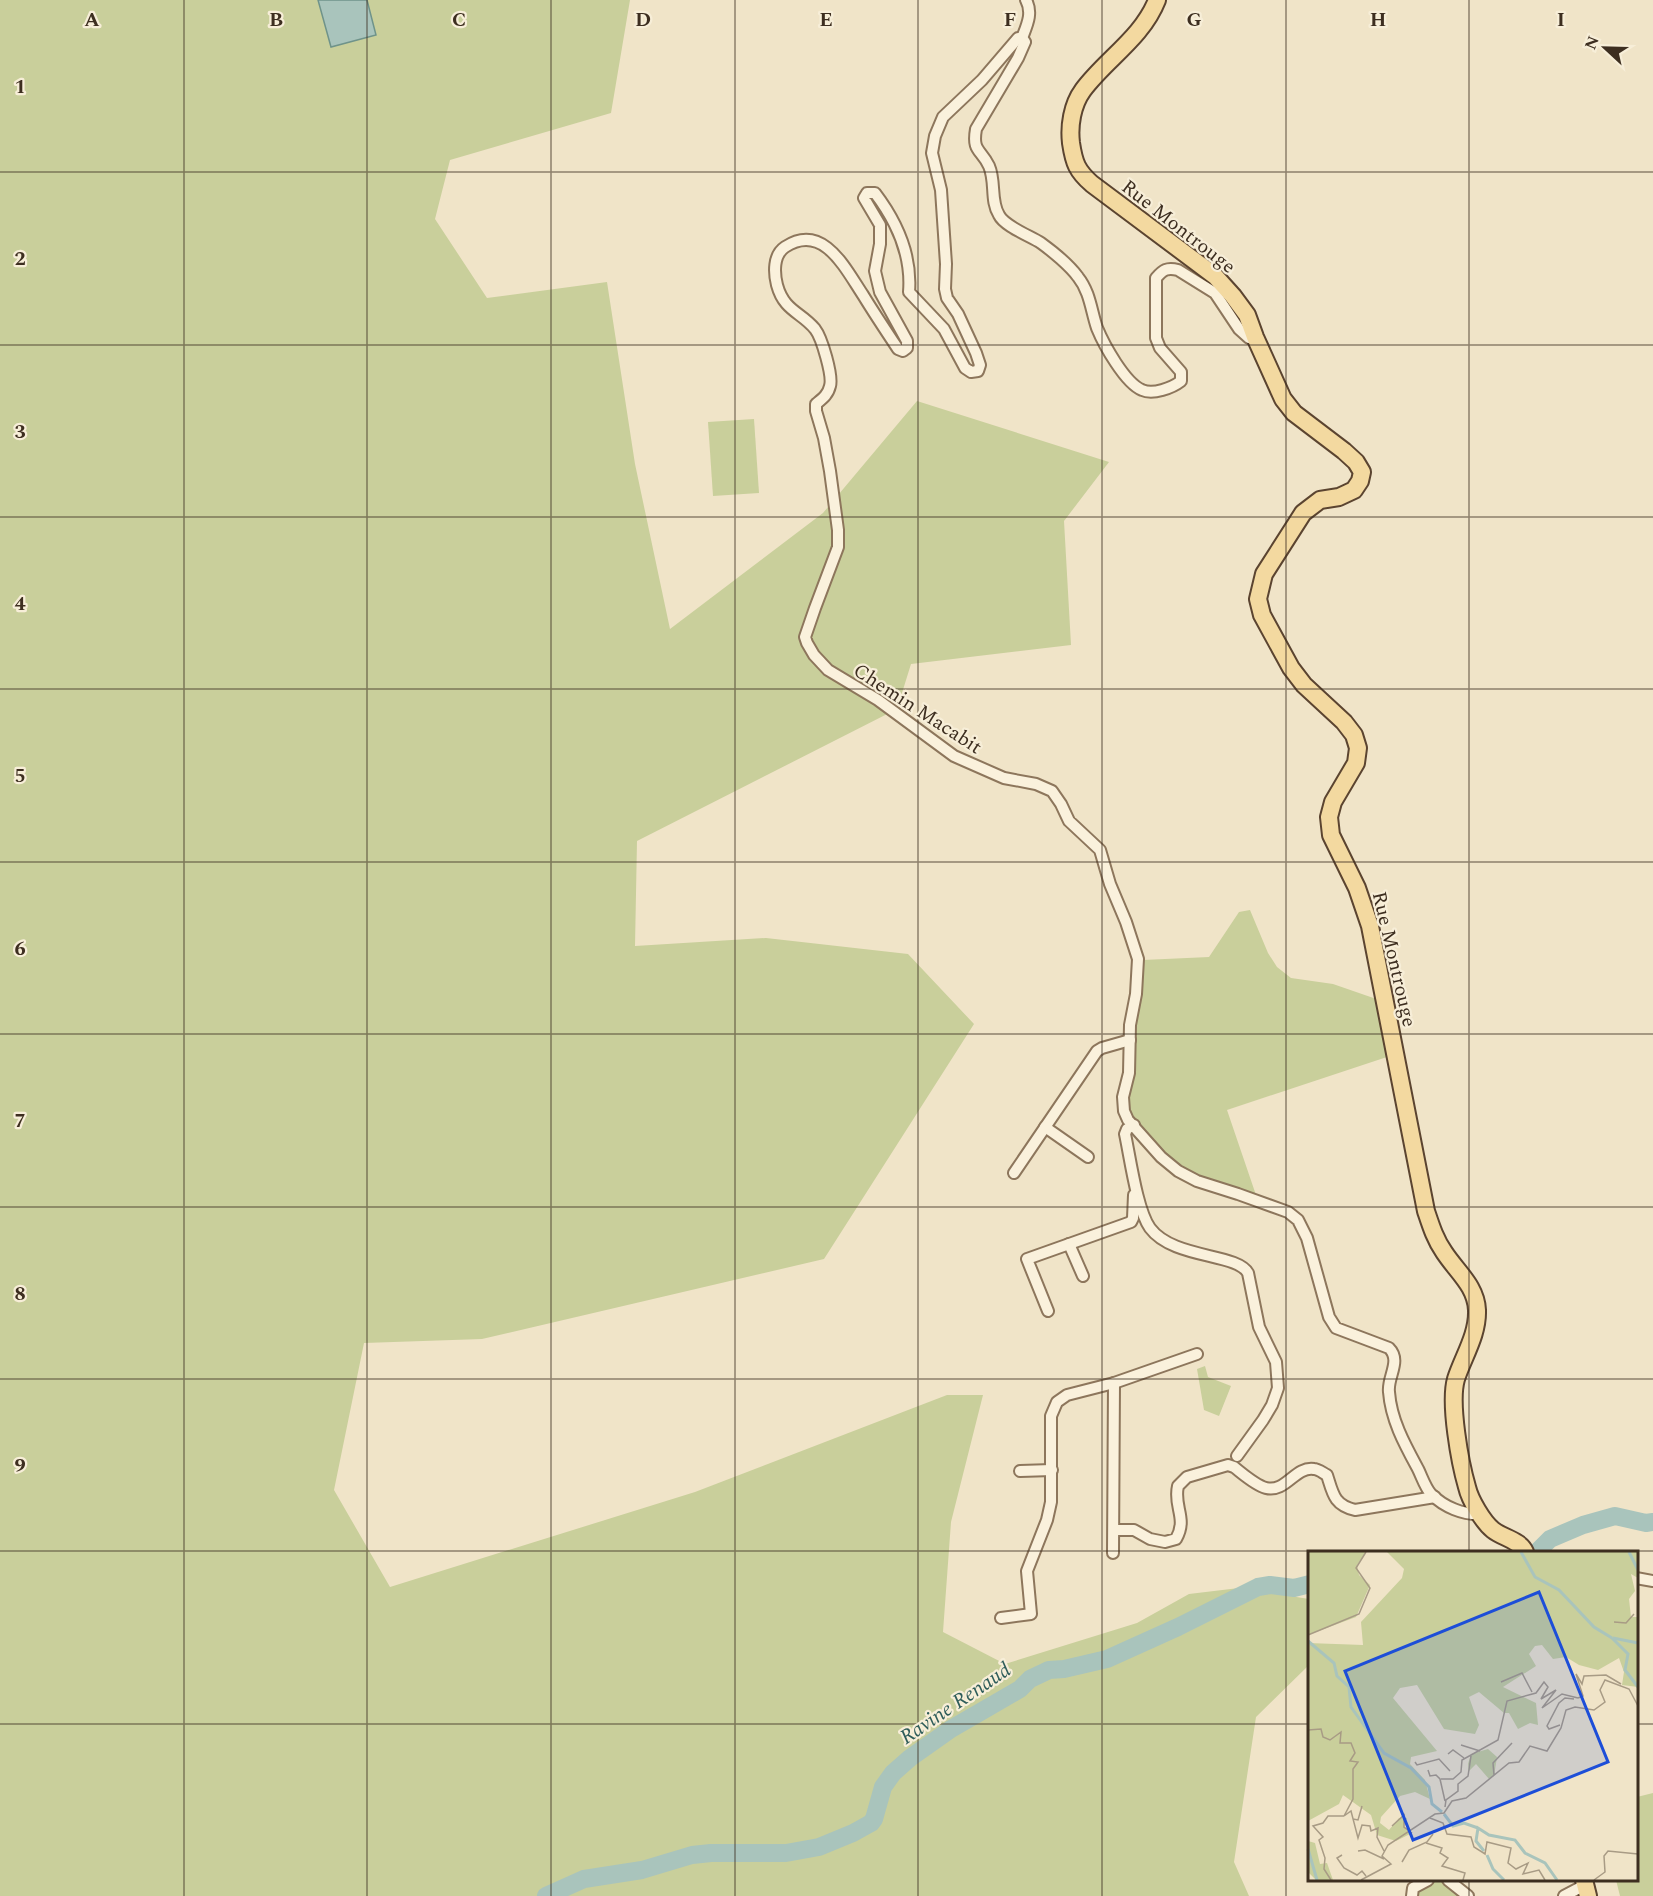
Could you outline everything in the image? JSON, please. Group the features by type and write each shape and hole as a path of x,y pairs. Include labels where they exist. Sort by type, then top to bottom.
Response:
{"main road":[{"name":"Rue Montrouge","path":"1157,0 1144,24 1082,91 1071,117 1070,136 1073,154 1079,172 1092,184 1215,276 1247,315 1283,399 1294,413 1356,462 1362,472 1360,481 1354,490 1339,497 1320,500 1303,513 1264,574 1258,599 1262,615 1291,669 1304,685 1344,722 1354,735 1358,748 1356,763 1333,802 1329,817 1331,834 1357,888 1370,926 1428,1219 1433,1234 1445,1254 1473,1289 1477,1309 1477,1326 1455,1382 1457,1439 1462,1470 1472,1500 1486,1524 1495,1532 1521,1546 1524,1551"}],"street":[{"path":"1026,0 1030,8 1028,23 1022,38 1025,42 976,129 974,140 977,151 988,165 994,182 995,208 1000,218 1041,243 1077,275 1087,291 1098,328 1116,363 1134,385 1143,391 1154,392 1174,386 1180,381 1181,372 1160,348 1156,338 1156,278 1163,270 1171,268 1178,270 1215,293 1239,329 1249,338 1255,337"},
{"name":"Chemin Macabit","path":"1022,38 1018,38 982,80 943,117 935,136 932,153 941,190 946,264 945,289 947,298 958,314 976,353 980,365 978,371 971,372 965,368 944,329 909,292 910,276 903,239 887,209 875,193 867,193 864,198 880,225 880,244 875,271 880,292 907,341 907,348 903,351 898,349 840,258 826,247 807,239 795,241 781,250 774,266 777,286 786,305 816,330 830,373 831,385 827,395 816,404 816,411 830,471 838,530 838,548 805,637 814,655 828,670 878,700 954,756 1004,778 1036,784 1052,791 1069,821 1100,850 1138,959 1129,1073 1123,1097 1124,1111 1128,1120 1161,1157 1178,1171 1197,1181 1288,1212 1298,1220 1307,1238 1329,1317 1336,1328 1389,1348 1393,1352 1395,1365 1388,1389 1398,1430 1429,1491 1435,1497"},
{"path":"1014,1173 1097,1052 1102,1048 1130,1040"},
{"path":"1134,1125 1127,1129 1125,1134 1143,1215 1150,1229 1179,1248 1235,1262 1245,1267 1259,1327 1276,1362 1278,1388 1272,1405 1237,1456"},
{"path":"1045,1127 1088,1156"},
{"path":"1048,1311 1027,1259 1131,1222 1136,1186"},
{"path":"1069,1244 1083,1276"},
{"path":"1001,1618 1031,1614 1027,1571 1047,1520 1051,1502 1051,1416 1057,1402 1067,1395 1114,1383 1197,1354"},
{"path":"1113,1553 1114,1383"},
{"path":"1114,1530 1134,1530 1150,1539 1165,1542 1176,1539 1181,1530 1177,1502 1178,1486 1187,1478 1228,1465 1264,1487 1272,1489 1281,1486 1299,1473 1315,1468 1327,1475 1334,1496 1342,1507 1355,1510 1435,1497 1447,1506 1473,1514 1481,1514"},
{"path":"1020,1471 1052,1470"},
{"path":"1638,1578 1653,1581"},
{"path":"1412,1896 1413,1888 1426,1881"},
{"path":"1449,1881 1468,1896"},
{"path":"1564,1896 1586,1887"}],"green space":[{"path":"0,0 630,0 611,113 450,160 435,219 487,298 607,282 635,464 670,629 823,513 917,401 1109,462 1064,521 1071,645 911,664 897,709 637,841 635,946 766,938 908,954 974,1024 824,1259 482,1339 364,1343 334,1490 390,1587 695,1492 947,1395 983,1395 951,1522 943,1632 1005,1664 1137,1623 1189,1594 1239,1588 1308,1599 1308,1666 1256,1717 1234,1862 1249,1896 0,1896"},
{"path":"754,419 759,493 713,496 708,422"},
{"path":"1250,910 1268,953 1277,967 1291,978 1333,984 1385,1002 1396,1054 1227,1110 1257,1198 1178,1171 1124,1111 1143,960 1209,957 1239,912"},
{"path":"1205,1366 1208,1377 1231,1386 1219,1416 1204,1410 1197,1369"},
{"path":"1653,1793 1653,1896 1620,1896 1616,1881 1638,1881 1638,1797"},
{"path":"1427,1881 1449,1881 1468,1896 1412,1896"}],"water":[{"path":"318,0 367,0 376,35 331,47"}],"waterway":[{"name":"Ravine Renaud","path":"1538,1551 1550,1539 1583,1525 1615,1516 1646,1523 1653,1522"},
{"name":"Ravine Renaud","path":"546,1896 584,1879 642,1870 692,1855 786,1853 819,1847 871,1823 883,1787 893,1773 951,1729 1020,1689 1030,1679 1049,1670 1064,1669 1107,1659 1258,1587 1270,1585 1294,1588 1308,1584"}]}
